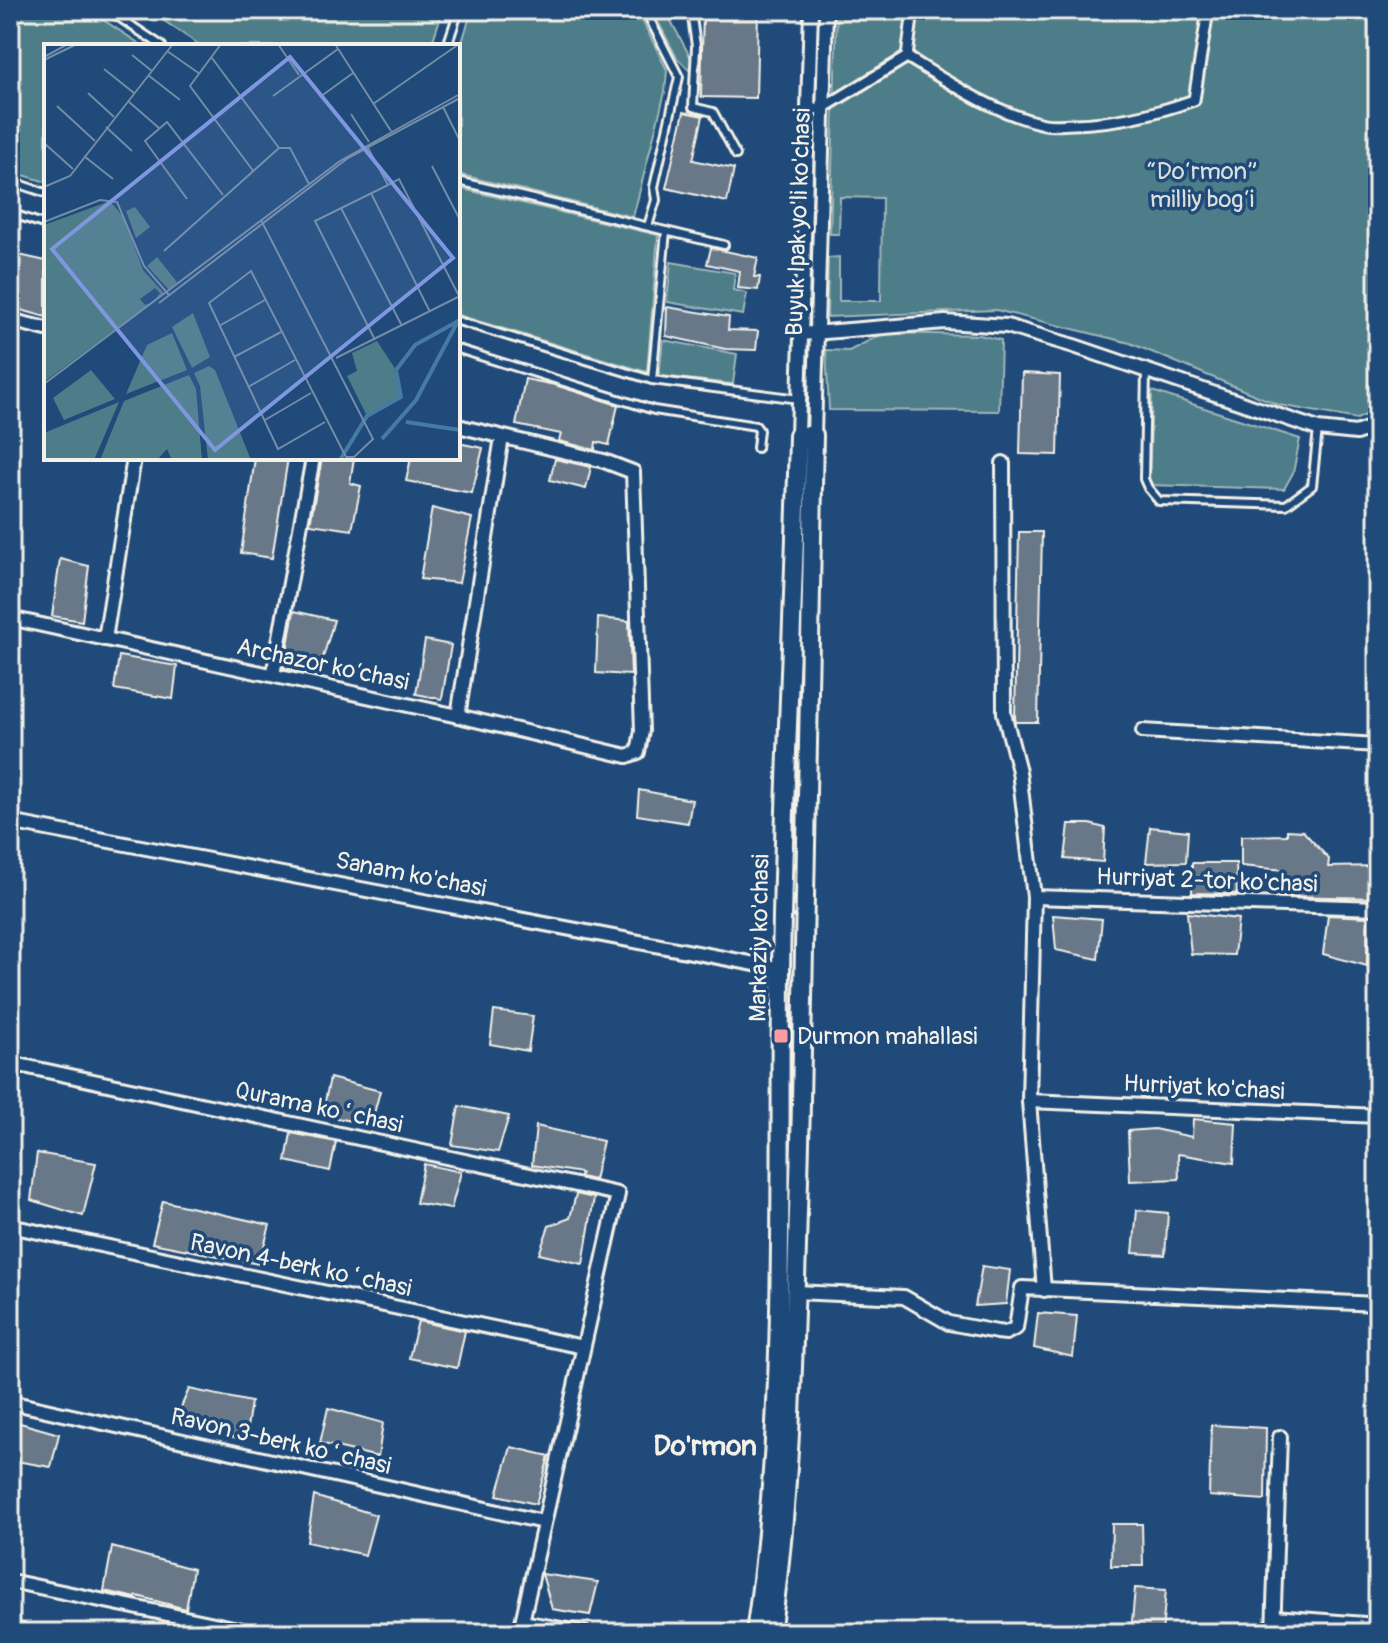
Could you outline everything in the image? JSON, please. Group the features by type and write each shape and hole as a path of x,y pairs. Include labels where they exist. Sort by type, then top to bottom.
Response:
{"street":[{"name":"Buyuk Ipak yo'li ko'chasi","path":"806,435 799,399 811,10"},
{"name":"Buyuk Ipak yo'li ko'chasi","path":"806,435 817,334 826,10"},
{"path":"907,57 913,10"},
{"path":"907,57 957,88 1003,111 1046,125 1098,124 1153,115 1194,100 1208,10"},
{"path":"808,109 823,108 907,57"},
{"path":"10,320 44,328"},
{"path":"801,334 945,322 991,324 1024,330 1318,429 1356,433 1378,425"},
{"path":"458,716 502,437 460,426"},
{"name":"Markaziy ko'chasi","path":"771,1633 787,1488 781,969 806,435"},
{"name":"Markaziy ko'chasi","path":"755,1633 771,1496 787,1291 804,971 806,435"},
{"name":"Archazor ko‘chasi","path":"10,618 627,756 638,752 642,731 633,472 604,461 502,437"},
{"path":"105,639 134,460"},
{"path":"273,675 313,460"},
{"path":"1003,463 1004,713 1019,771 1034,897 1029,1101 1044,1290"},
{"path":"1143,731 1378,745"},
{"path":"787,795 807,797"},
{"name":"Sanam ko'chasi","path":"10,822 804,971"},
{"name":"Hurriyat 2-tor ko'chasi","path":"1034,897 1378,908"},
{"name":"Qurama koʻchasi","path":"10,1063 618,1194 583,1347"},
{"name":"Hurriyat ko'chasi","path":"1029,1101 1378,1116"},
{"name":"Ravon 4-berk koʻchasi","path":"10,1226 583,1347"},
{"path":"787,1291 904,1297 949,1323 1006,1333 1016,1328 1022,1288 1378,1304"},
{"path":"583,1347 520,1628 585,1633"},
{"name":"Ravon 3-berk koʻchasi","path":"10,1402 543,1522"},
{"path":"1273,1633 1280,1437"},
{"path":"10,1581 257,1633"},
{"path":"1274,1617 1378,1625"}],"lane":[{"path":"108,10 159,44"},
{"path":"448,44 459,10"},
{"path":"645,10 679,77 654,187 656,200 648,226"},
{"path":"691,10 696,46 693,107 713,112 736,155"},
{"path":"10,181 44,192"},
{"path":"460,181 724,245"},
{"path":"10,213 44,224"},
{"path":"652,380 666,231"},
{"path":"460,322 652,380 799,399"},
{"path":"460,350 654,410 756,426 759,430 757,448"},
{"path":"1146,371 1144,479 1159,501 1286,505 1312,486 1318,429"}],"green space":[{"path":"10,10 88,10 140,44 44,44 44,181 10,171"},
{"path":"148,10 443,10 432,44 198,44"},
{"path":"472,10 637,10 667,70 665,92 633,217 460,174 460,49"},
{"path":"652,10 665,10 692,60 689,70 677,58"},
{"name":"“Do‘rmon” milliy bog‘i","path":"837,10 1378,10 1378,409 1357,419 1279,405 1130,343 996,310 827,317 828,258 839,257 839,301 881,301 882,198 840,197 839,234 830,234"},
{"path":"460,188 658,235 647,372 460,316"},
{"path":"671,262 735,273 733,290 747,293 743,315 667,302"},
{"path":"884,333 979,335 1001,340 999,411 829,410 826,350 849,351"},
{"path":"663,340 737,354 733,384 659,376"},
{"path":"1152,391 1300,439 1293,473 1284,489 1149,485"}],"building":[{"path":"703,10 758,10 756,98 701,97"},
{"path":"684,112 703,116 693,160 734,169 727,202 666,188"},
{"path":"711,248 758,258 754,277 760,277 758,290 738,288 740,271 707,264"},
{"path":"10,253 44,261 44,316 10,307"},
{"path":"667,307 729,317 728,330 758,331 756,350 725,349 666,336"},
{"path":"1022,373 1060,375 1058,455 1020,454"},
{"path":"525,379 618,405 609,445 596,442 595,450 559,441 561,434 516,425"},
{"path":"460,443 483,448 472,493 406,481 411,460 460,460"},
{"path":"555,459 591,467 586,489 550,480"},
{"path":"255,460 288,460 272,558 241,553"},
{"path":"322,460 354,460 350,483 361,486 352,530 310,524"},
{"path":"432,508 472,518 459,583 420,579"},
{"path":"1019,532 1042,532 1038,722 1016,722 1015,718"},
{"path":"60,559 89,566 82,621 52,616"},
{"path":"294,611 334,620 318,675 284,668"},
{"path":"598,618 629,621 631,675 596,673"},
{"path":"425,640 451,645 442,699 416,694"},
{"path":"119,656 177,666 173,699 114,689"},
{"path":"639,790 692,800 688,823 637,815"},
{"path":"1069,824 1105,828 1103,862 1065,859"},
{"path":"1150,827 1188,831 1186,862 1146,863"},
{"path":"1287,830 1303,831 1329,859 1328,867 1378,866 1378,898 1283,896 1285,870 1241,866 1241,836 1287,835"},
{"path":"1192,863 1236,863 1237,894 1192,893"},
{"path":"1187,913 1238,919 1234,955 1191,954"},
{"path":"1053,915 1102,919 1098,959 1056,950"},
{"path":"1328,915 1368,917 1367,966 1323,954"},
{"path":"494,1011 533,1016 528,1051 490,1044"},
{"path":"330,1078 380,1091 371,1125 322,1115"},
{"path":"459,1106 509,1116 498,1152 452,1145"},
{"path":"1193,1119 1236,1123 1234,1163 1178,1154 1179,1179 1130,1181 1128,1131 1154,1129 1192,1137"},
{"path":"536,1126 603,1141 594,1180 580,1177 581,1173 532,1165"},
{"path":"291,1133 336,1142 330,1171 286,1161"},
{"path":"37,1153 96,1163 83,1216 31,1200"},
{"path":"424,1164 461,1172 451,1209 416,1203"},
{"path":"576,1194 594,1198 583,1264 539,1254 549,1226 570,1218"},
{"path":"163,1201 270,1225 259,1264 152,1243"},
{"path":"1137,1210 1168,1213 1165,1255 1133,1253"},
{"path":"982,1266 1010,1270 1006,1304 975,1306"},
{"path":"1038,1313 1077,1316 1073,1357 1034,1348"},
{"path":"418,1321 465,1331 457,1368 409,1358"},
{"path":"189,1389 251,1402 245,1440 174,1423"},
{"path":"328,1408 383,1423 378,1457 320,1443"},
{"path":"13,1421 59,1434 51,1467 10,1460"},
{"path":"1211,1425 1266,1428 1265,1500 1209,1496"},
{"path":"511,1447 549,1456 536,1504 497,1495"},
{"path":"314,1496 376,1515 365,1555 307,1542"},
{"path":"1112,1524 1142,1524 1143,1566 1111,1566"},
{"path":"112,1547 193,1569 186,1609 104,1591"},
{"path":"542,1574 598,1582 590,1615 552,1609"},
{"path":"1135,1588 1166,1590 1162,1633 1131,1633"}],"place":[{"name":"Durmon mahallasi","path":"781,1036"}],"district":[{"name":"Do'rmon","path":"705,1445"}]}
